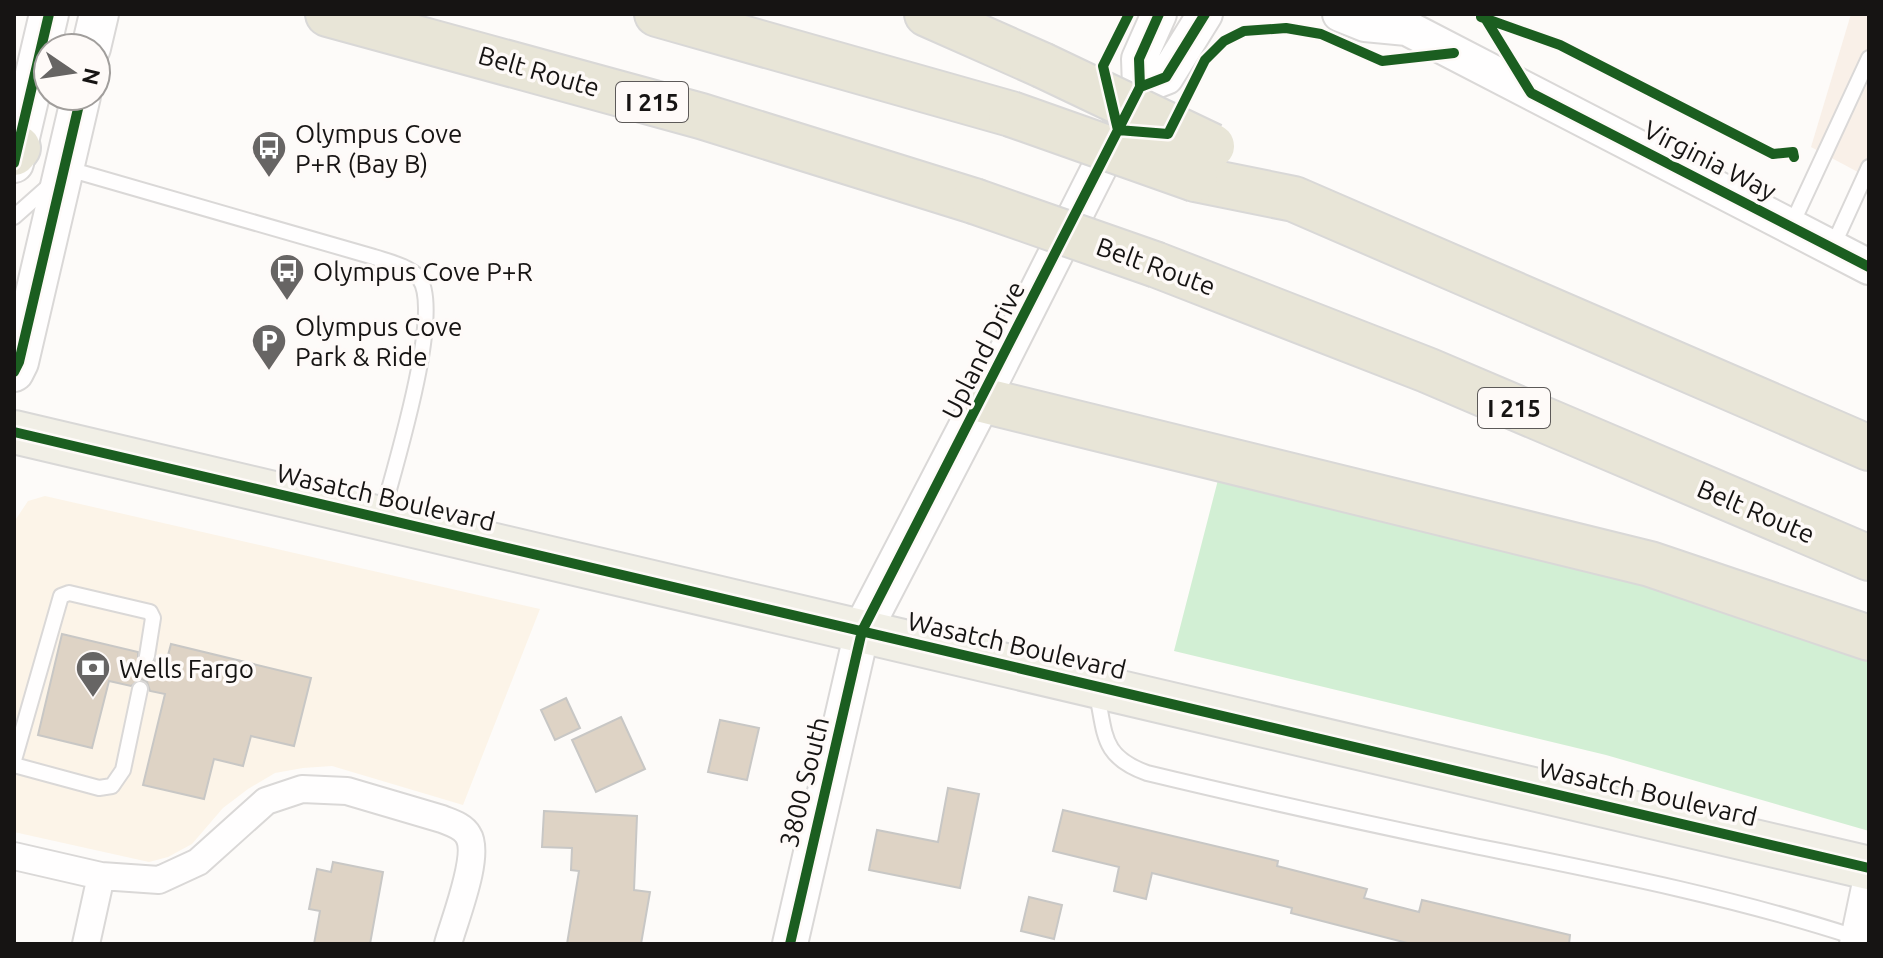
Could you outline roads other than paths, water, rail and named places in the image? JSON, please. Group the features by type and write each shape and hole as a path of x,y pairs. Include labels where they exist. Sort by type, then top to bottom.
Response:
{"highway":[{"name":"Belt Route","path":"328,14 701,116 974,201 1157,265 1427,370 1869,558"},
{"path":"657,14 1011,114 1203,163 1294,199 1869,448"},
{"path":"927,14 1042,65 1203,163"},
{"path":"982,400 1650,564 1869,638"}],"main road":[{"path":"69,32 99,14"},
{"path":"15,155 33,112"},
{"path":"14,372 19,362 77,112"},
{"name":"Upland Drive","path":"862,631 982,400"},
{"name":"Wasatch Boulevard","path":"14,432 1869,868"}],"street":[{"name":"Upland Drive","path":"982,400 1140,87 1139,59 1159,14"},
{"path":"1140,87 1166,77 1205,14"},
{"name":"Virginia Way","path":"1340,14 1365,24 1401,21 1869,267"},
{"name":"3800 South","path":"790,944 862,631"},
{"path":"14,856 101,876 138,881 171,877 198,862 266,801 302,789 347,791 457,825 469,836 472,844 468,875 448,944"},
{"path":"1854,941 1869,868"},
{"path":"86,944 101,876"}],"lane":[{"path":"1791,226 1869,58"},
{"path":"57,127 65,168"},
{"path":"1832,248 1869,167"},
{"path":"14,217 65,168"},
{"path":"65,168 374,257 417,275 424,287 426,300 424,339 381,518"},
{"path":"140,689 123,770 112,786 99,788 14,763 61,596 69,593 139,608 153,618 147,656"},
{"path":"1095,686 1109,749 1123,765 1314,813 1646,881 1797,918 1854,941"}],"place":[{"name":"Olympus Cove P+R (Bay B)","path":"269,179"},
{"name":"Olympus Cove P+R","path":"287,302"},
{"name":"Olympus Cove Park & Ride","path":"269,372"},
{"name":"Wells Fargo","path":"93,699"}]}
